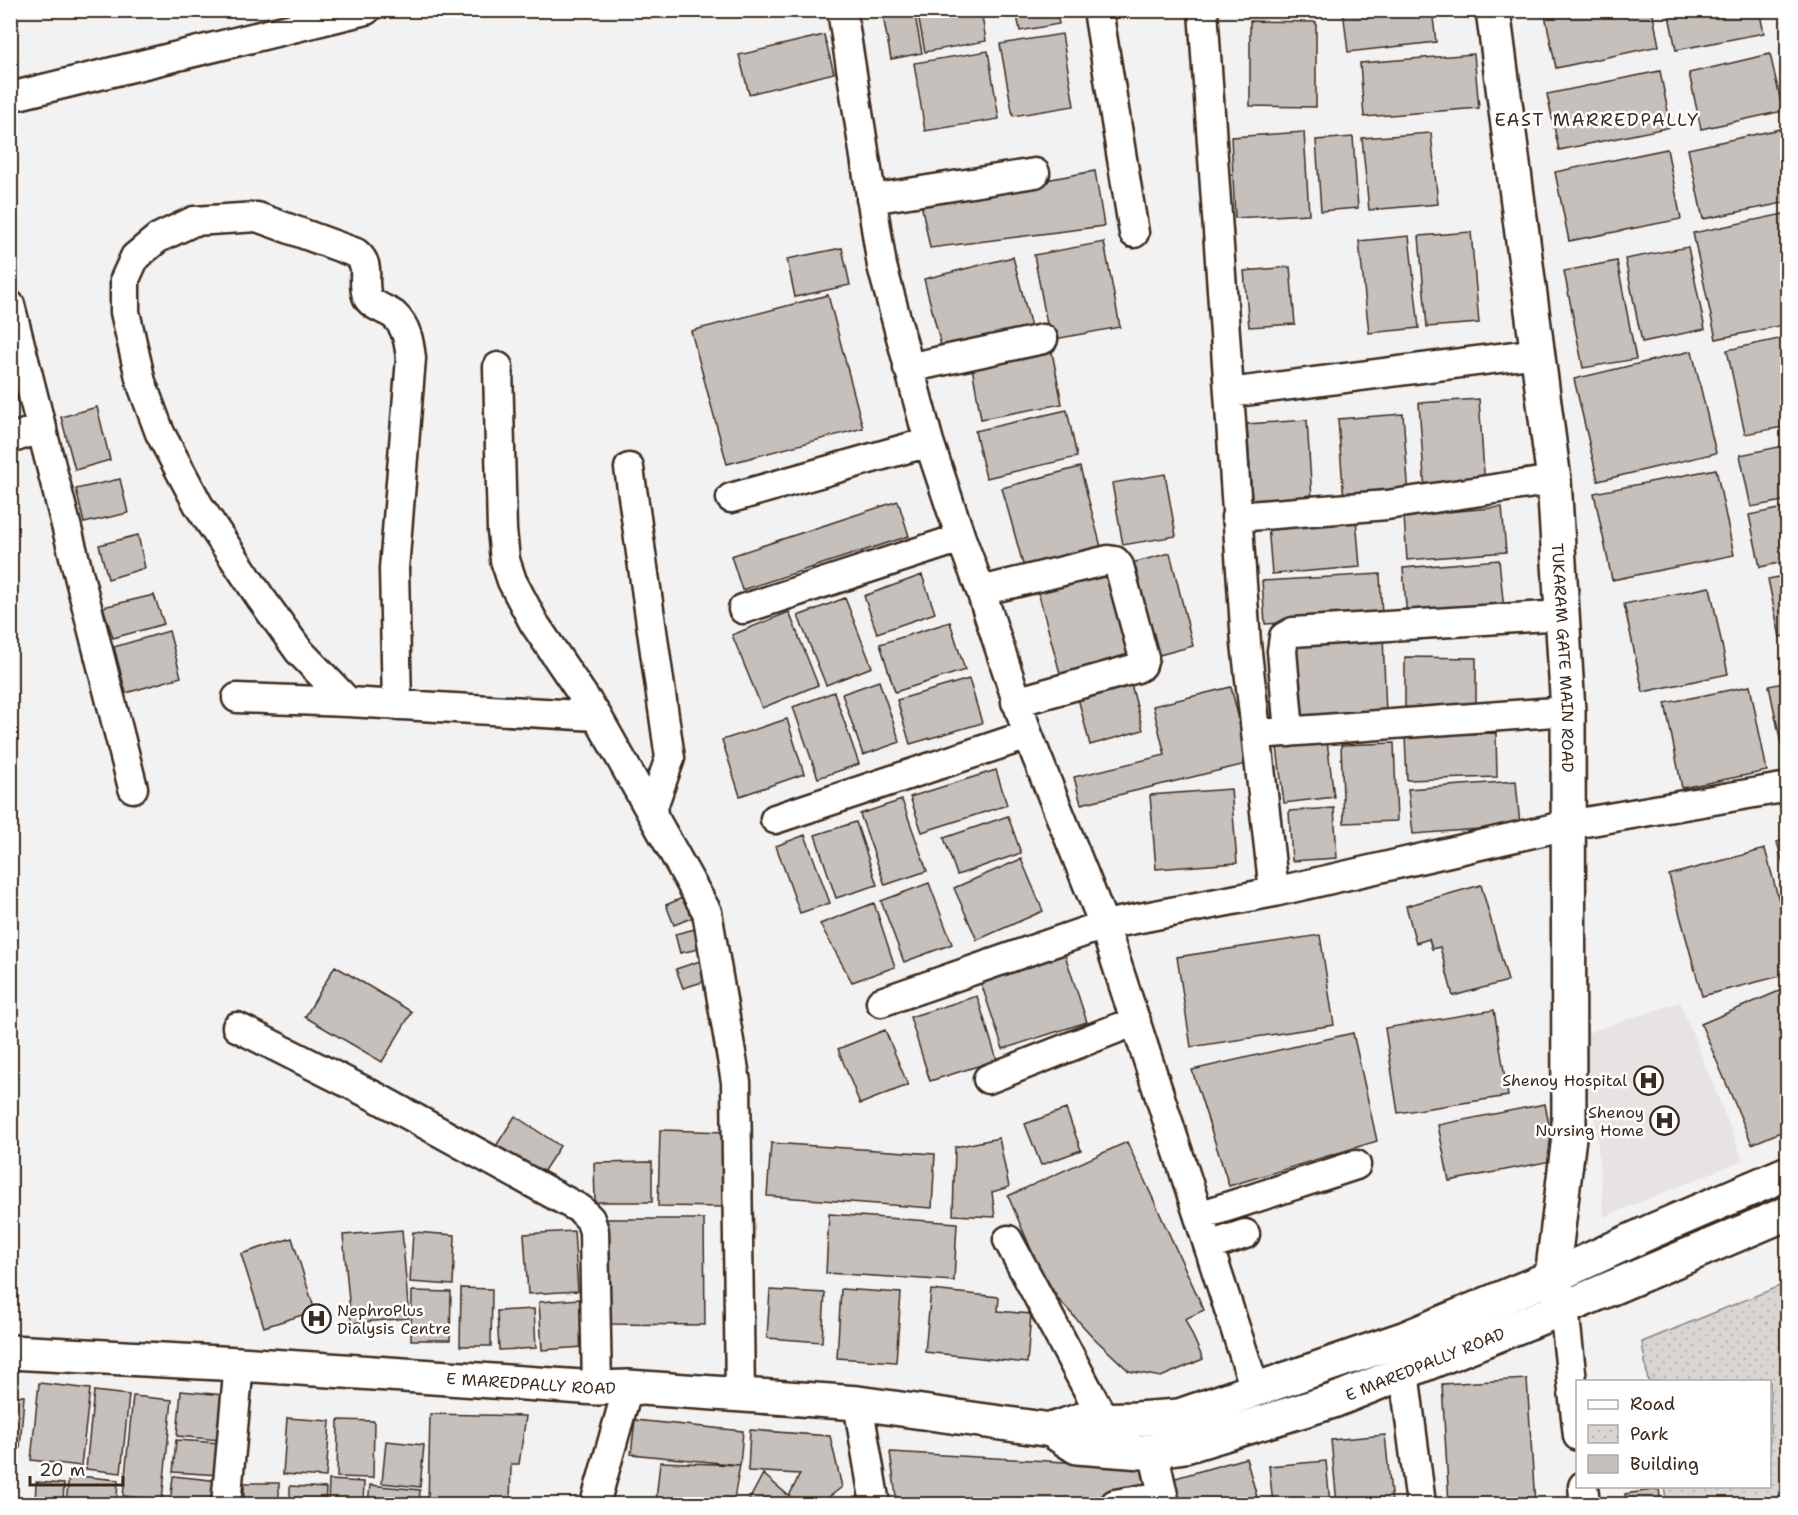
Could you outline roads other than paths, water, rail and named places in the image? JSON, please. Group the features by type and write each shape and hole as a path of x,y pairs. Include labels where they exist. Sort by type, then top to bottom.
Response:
{"main road":[{"name":"TUKARAM GATE MAIN ROAD","path":"1493,10 1554,480 1563,615 1568,711 1569,1137 1552,1277 1564,1308"},
{"name":"E MAREDPALLY ROAD","path":"1051,1430 1081,1420 1179,1416 1406,1338 1552,1277 1788,1173"},
{"name":"E MAREDPALLY ROAD","path":"10,1352 858,1403 1051,1430 1077,1447 1142,1452 1185,1446 1333,1401 1564,1308 1788,1213"}],"street":[{"path":"10,97 366,10"},
{"path":"842,10 882,266 929,442 1028,735 1104,925 1136,1021 1210,1213 1228,1240 1256,1389"},
{"path":"1098,10 1134,233"},
{"path":"1203,10 1246,643 1274,892"},
{"path":"871,199 1035,173"},
{"path":"348,702 299,651 199,506 160,433 141,382 125,312 125,279 135,257 158,238 194,221 257,217 356,252 363,258 365,286 370,301 393,315 404,326 411,358 394,569 397,705"},
{"path":"10,305 133,788"},
{"path":"908,368 1043,339"},
{"path":"1228,393 1538,354"},
{"path":"498,367 502,530 505,560 513,581 534,623 597,716 706,912 736,1082 740,1395"},
{"path":"10,439 42,428"},
{"path":"730,498 929,442"},
{"path":"629,468 670,758 651,812"},
{"path":"1236,517 1387,505 1554,480"},
{"path":"743,609 961,538"},
{"path":"981,591 1108,560 1115,561 1119,566 1144,658 1142,665 1016,702"},
{"path":"1289,732 1282,651 1284,637 1293,632 1563,615"},
{"path":"237,698 597,716"},
{"path":"1257,734 1568,711"},
{"path":"775,819 1028,735"},
{"path":"881,1002 1104,925 1274,892 1568,825 1788,787"},
{"path":"988,1079 1136,1021"},
{"path":"237,1027 376,1097 580,1209 590,1219 594,1231 613,1388 595,1504"},
{"path":"1210,1213 1356,1165"},
{"path":"1008,1240 1104,1420"},
{"path":"1564,1308 1576,1419"},
{"path":"226,1504 239,1364"},
{"path":"1404,1372 1421,1504"},
{"path":"858,1403 875,1504"},
{"path":"1115,1504 1164,1500 1154,1450"},
{"path":"1583,1488 1585,1504"}],"place":[{"name":"Shenoy Hospital","path":"1648,1080"},
{"name":"Shenoy Nursing Home","path":"1665,1121"},
{"name":"NephroPlus Dialysis Centre","path":"316,1319"}],"district":[{"name":"EAST MARREDPALLY","path":"1597,120"}]}
